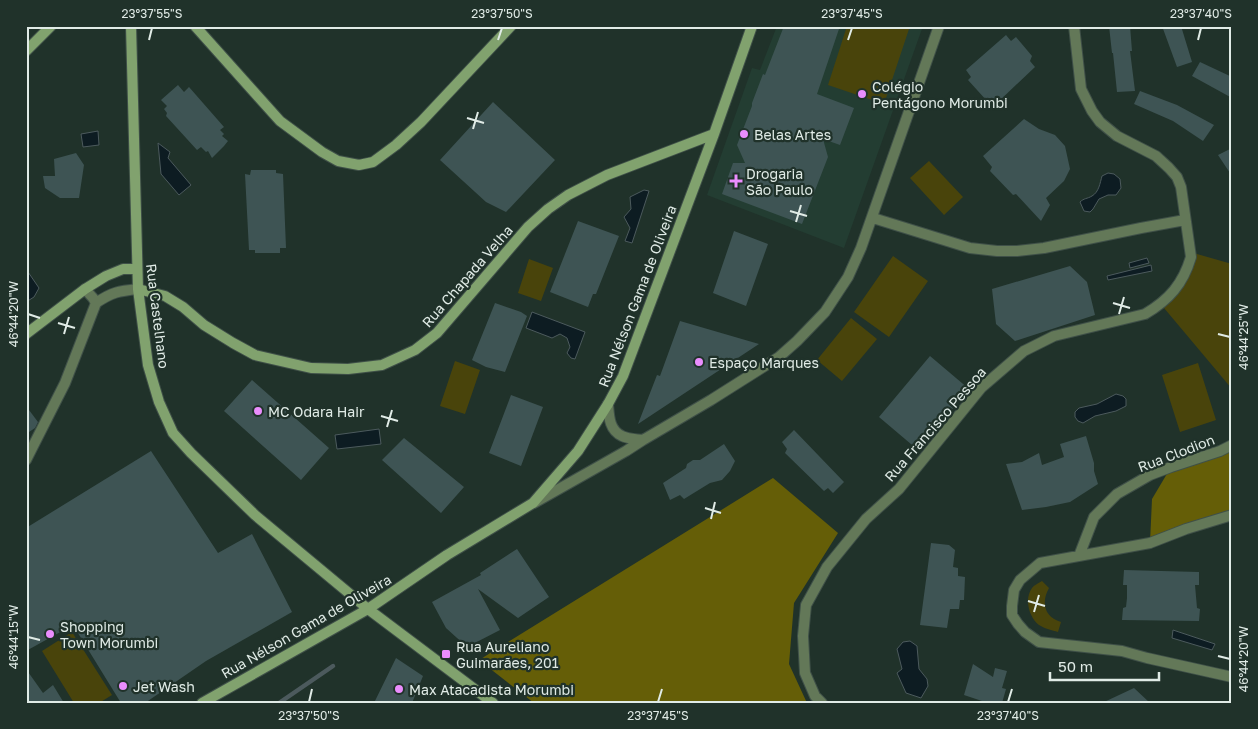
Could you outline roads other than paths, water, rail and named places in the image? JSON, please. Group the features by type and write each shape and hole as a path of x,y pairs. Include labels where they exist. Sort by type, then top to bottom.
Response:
{"street":[{"path":"26,52 51,26"},
{"name":"Rua Castelhano","path":"131,26 138,289 148,365 159,402 173,433 255,515 368,609 493,703"},
{"path":"195,26 280,121 322,152 338,161 359,165 373,162 396,146 511,26"},
{"name":"Rua Nélson Gama de Oliveira","path":"202,703 368,609 447,555 533,503 578,452 623,376 714,134 752,26"},
{"path":"533,503 626,452 779,356 798,341 825,312 848,277 862,248 939,26"},
{"name":"Rua Francisco Pessoa","path":"822,703 815,696 805,673 803,636 806,604 828,567 866,520 904,482 981,388 1004,367 1024,351 1054,336 1145,314 1175,291 1182,280 1191,257 1181,187 1177,177 1156,156 1117,136 1100,122 1092,111 1081,89 1074,26"},
{"name":"Rua Chapada Velha","path":"96,303 108,294 122,290 138,289 165,296 183,307 204,325 255,355 311,368 348,369 382,365 415,350 437,333 528,227 548,209 568,195 607,175 714,134"},
{"path":"873,218 970,248 1017,252 1185,220"},
{"path":"26,334 85,289 106,276 123,270 137,269"},
{"path":"26,460 66,382 96,303 85,289"},
{"path":"608,404 612,428 622,436 643,440"},
{"name":"Rua Clodion","path":"1079,556 1094,516 1117,494 1150,475 1232,445"},
{"path":"1232,515 1186,529 1150,543 1040,563 1020,580 1014,590 1012,615 1021,628 1032,638 1041,642 1122,651 1232,676"}],"waterway":[{"path":"279,703 333,666"}],"place":[{"name":"Colégio Pentágono Morumbi","path":"862,94"},
{"name":"Belas Artes","path":"744,134"},
{"name":"Drogaria São Paulo","path":"736,181"},
{"name":"Espaço Marques","path":"699,362"},
{"name":"MC Odara Hair","path":"258,411"},
{"name":"Shopping Town Morumbi","path":"50,634"},
{"name":"Rua Aureliano Guimarães, 201","path":"446,654"},
{"name":"Jet Wash","path":"123,686"},
{"name":"Max Atacadista Morumbi","path":"399,689"}]}
